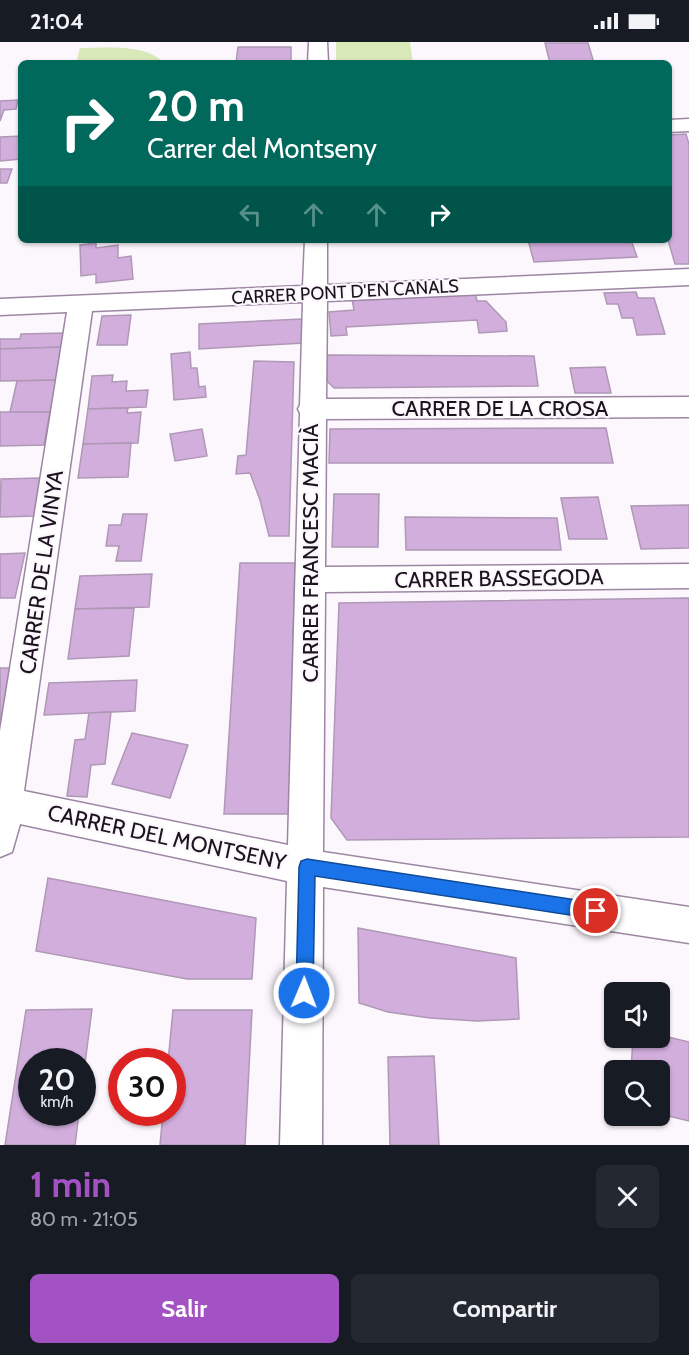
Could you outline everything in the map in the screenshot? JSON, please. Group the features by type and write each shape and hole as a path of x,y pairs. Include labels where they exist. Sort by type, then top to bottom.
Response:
{"street":[{"path":"318,42 318,60"},
{"path":"672,126 689,125"},
{"name":"CARRER FRANCESC MACIÀ","path":"301,1145 307,867 311,409 316,243"},
{"name":"CARRER PONT D'EN CANALS","path":"0,308 689,277"},
{"name":"CARRER DE LA VINYA","path":"0,840 81,303"},
{"name":"CARRER DE LA CROSA","path":"311,409 689,407"},
{"name":"CARRER BASSEGODA","path":"310,580 689,576"},
{"name":"CARRER DEL MONTSENY","path":"4,803 307,867 689,925"}],"green space":[{"path":"336,42 410,42 413,60 336,60"},
{"path":"113,47 147,52 160,60 77,60 80,48"}],"building":[{"path":"545,43 588,43 593,60 549,60"},
{"path":"238,47 291,47 291,60 236,60"},
{"path":"18,100 16,109 4,110 0,121 0,101"},
{"path":"686,134 689,144 689,264 675,264 669,243 672,243 672,135"},
{"path":"18,136 18,159 0,161 0,137"},
{"path":"0,169 12,169 7,183 0,183"},
{"path":"96,243 96,248 118,245 118,258 131,256 133,279 96,283 96,274 81,276 80,245"},
{"path":"529,243 632,243 637,257 534,262"},
{"path":"475,292 477,301 486,301 506,322 507,331 479,333 477,320 346,327 347,335 331,336 329,312 354,310 352,299"},
{"path":"636,292 638,298 654,298 665,334 637,335 633,318 622,318 618,304 607,304 604,293"},
{"path":"131,315 127,345 97,345 102,316"},
{"path":"302,319 304,343 199,349 199,324"},
{"path":"65,333 63,347 0,349 0,339 20,339 21,334"},
{"path":"63,347 57,380 0,381 0,349"},
{"path":"190,352 191,368 197,368 199,387 205,386 206,397 174,400 171,354"},
{"path":"327,355 534,356 538,386 334,388 327,381"},
{"path":"254,361 294,362 289,536 269,536 250,473 236,474 238,456 246,455"},
{"path":"605,367 611,393 575,393 570,368"},
{"path":"113,375 112,382 127,381 126,391 148,390 146,407 88,409 92,376"},
{"path":"57,380 50,412 10,412 17,381"},
{"path":"128,408 127,413 141,412 138,443 83,444 88,409"},
{"path":"0,412 50,412 44,445 0,446"},
{"path":"606,428 613,463 329,463 330,429"},
{"path":"202,429 207,456 175,461 170,434"},
{"path":"131,443 128,477 78,478 83,444"},
{"path":"40,478 34,516 0,517 1,479"},
{"path":"334,494 379,494 378,547 332,547"},
{"path":"598,497 607,539 569,539 561,498"},
{"path":"689,505 689,548 641,549 631,506"},
{"path":"123,514 147,514 141,561 116,561 119,546 106,546 109,525 121,525"},
{"path":"405,517 557,518 561,550 406,550"},
{"path":"25,553 15,598 0,598 0,554"},
{"path":"240,563 295,563 289,814 224,814"},
{"path":"152,574 149,607 75,609 80,576"},
{"path":"689,598 689,837 347,840 331,818 339,603"},
{"path":"134,608 129,656 68,659 75,609"},
{"path":"0,668 10,668 0,728"},
{"path":"137,680 135,711 44,715 49,683"},
{"path":"111,712 105,764 91,765 87,797 67,796 75,740 85,739 89,713"},
{"path":"132,733 188,745 170,798 112,784"},
{"path":"48,878 256,918 252,979 187,979 36,951"},
{"path":"358,928 516,958 519,1019 477,1021 430,1018 388,1012 359,1003"},
{"path":"92,1009 87,1048 20,1048 26,1010"},
{"path":"173,1010 252,1010 245,1145 160,1145 162,1126 186,1126 186,1048 169,1048"},
{"path":"670,1037 689,1042 689,1121 670,1116 670,1060 632,1060 632,1048 670,1048"},
{"path":"434,1056 439,1145 390,1145 388,1057"},
{"path":"18,1061 18,1126 77,1126 75,1145 5,1145"}],"route":[{"path":"304,993 307,867 596,911"}]}
